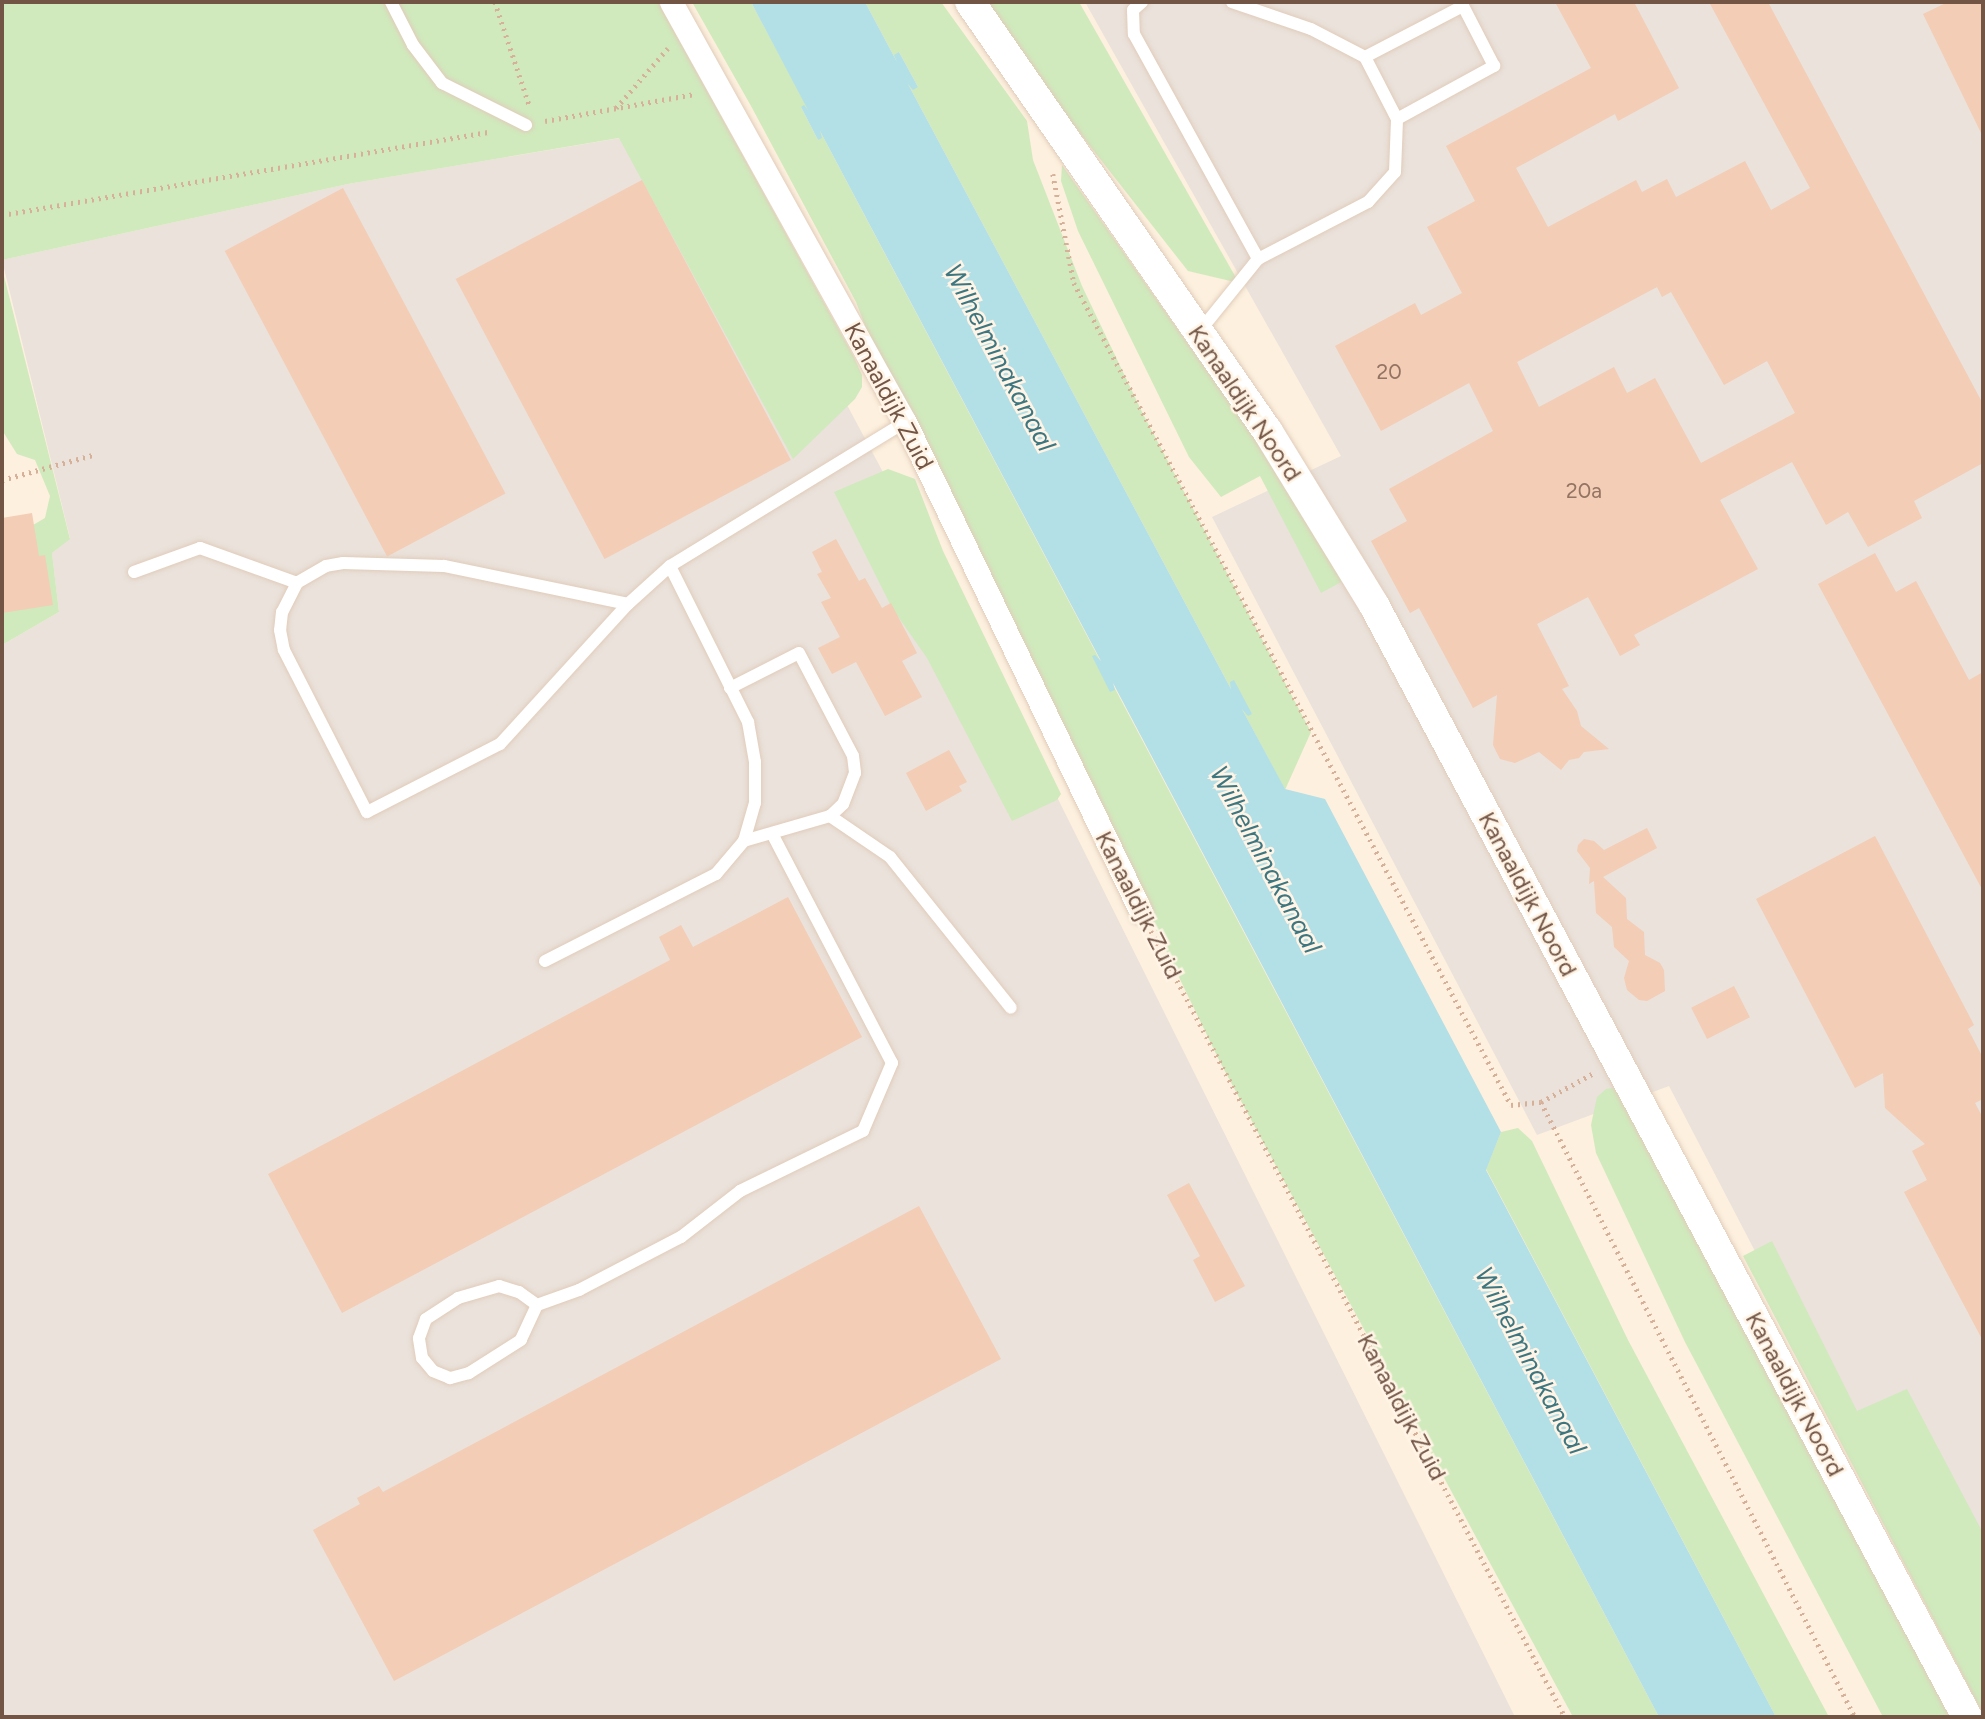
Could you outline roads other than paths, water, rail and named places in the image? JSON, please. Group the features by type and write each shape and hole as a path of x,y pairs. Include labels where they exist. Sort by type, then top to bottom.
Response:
{"street":[{"name":"Kanaaldijk Zuid","path":"671,2 905,422 1141,912"},
{"name":"Kanaaldijk Noord","path":"970,2 1268,432 1374,605 1968,1717"}],"lane":[{"path":"391,2 414,44 442,83 531,124"},
{"path":"1142,2 1133,10 1133,34 1258,259"},
{"path":"1199,332 1258,259 1368,202 1395,172 1397,119 1366,57 1311,29 1231,2"},
{"path":"1366,57 1463,6 1494,66 1397,119"},
{"path":"628,604 444,566 343,563 326,566 297,583 282,612 284,650 367,813 500,744 628,604 670,566 905,422"},
{"path":"134,572 200,548 297,583"},
{"path":"545,961 716,874 744,841 755,803 755,762 748,722 670,566"},
{"path":"730,688 799,653 853,756 855,773 851,790 843,804 830,816 744,841"},
{"path":"830,816 890,858 1011,1008"},
{"path":"537,1305 519,1292 499,1286 458,1298 426,1319 419,1338 422,1358 433,1371 450,1378 470,1373 521,1340 537,1305 579,1290 681,1237 740,1191 863,1131 892,1063 772,833"}],"water":[{"name":"Wilhelminakanaal","path":"751,2 865,2 897,62 894,55 899,52 918,87 913,90 908,84 1231,689 1230,682 1234,680 1252,714 1248,716 1242,709 1285,789 1325,799 1501,1132 1486,1170 1776,1717 1659,1717 1113,683 1115,690 1110,692 1092,656 1095,655 1101,661 820,131 822,138 818,140 801,107 804,105 808,110"}]}
